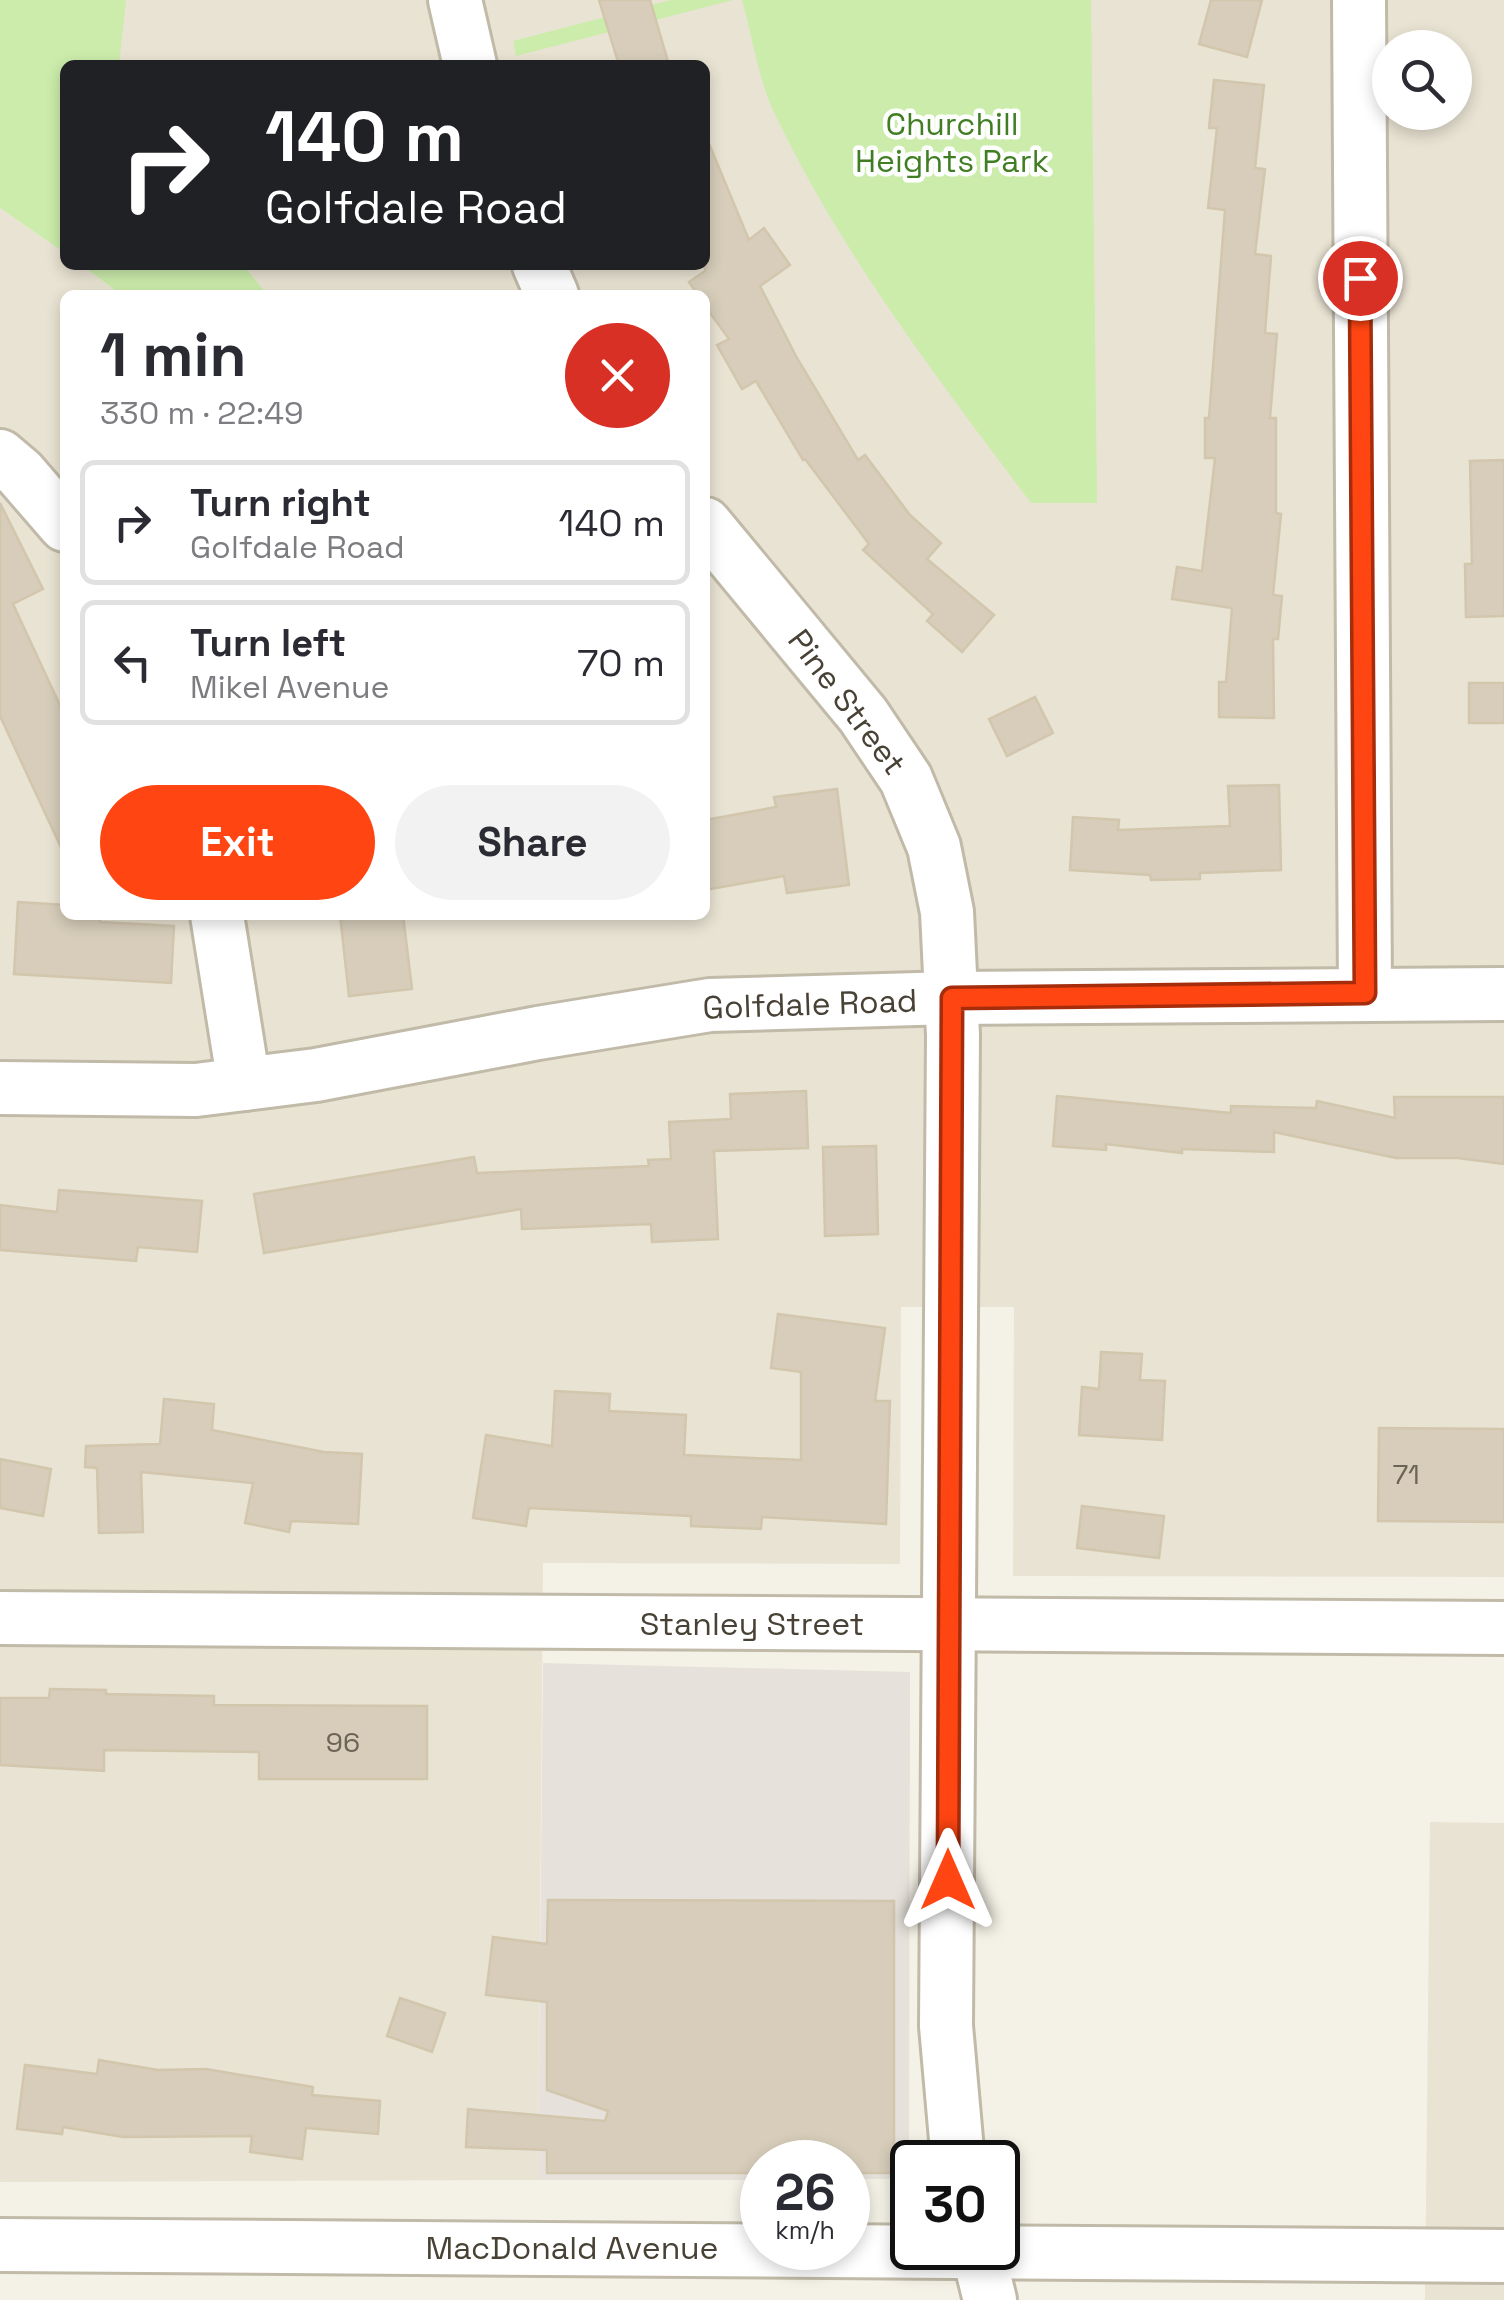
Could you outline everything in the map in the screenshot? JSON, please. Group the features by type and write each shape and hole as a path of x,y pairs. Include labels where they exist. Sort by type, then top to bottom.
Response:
{"street":[{"path":"454,0 469,60"},
{"path":"1359,0 1365,993"},
{"path":"0,456 60,519"},
{"name":"Pine Street","path":"710,530 863,716 906,780 934,847 947,912 952,998 946,2026 956,2140"},
{"path":"219,920 244,1084"},
{"name":"Golfdale Road","path":"0,1088 196,1090 316,1075 538,1032 710,1005 952,998 1504,994"},
{"name":"Stanley Street","path":"0,1618 1504,1628"},
{"name":"MacDonald Avenue","path":"0,2245 890,2249"},
{"name":"MacDonald Avenue","path":"1020,2250 1504,2256"},
{"path":"982,2270 990,2300"}],"shaded area":[{"path":"113,0 1504,0 1504,1577 1013,1576 1014,1307 901,1307 900,1564 543,1563 538,2180 0,2182 0,208 60,250 60,270 88,270 114,290 60,290 60,920 710,920 710,290 264,290 247,270 710,270 710,60 114,60"},
{"path":"543,1663 910,1672 909,2140 890,2140 890,2179 870,2179 870,2140 740,2140 740,2180 538,2180"},
{"path":"1430,1822 1504,1823 1504,2300 1425,2300"}],"green space":[{"path":"0,0 126,0 120,60 60,60 60,250 0,208"},
{"path":"671,0 733,0 516,56 513,41"},
{"name":"Churchill Heights Park","path":"742,0 1091,0 1097,503 1031,503 926,361 859,264 799,163 768,97"},
{"path":"88,270 247,270 264,290 114,290"}],"building":[{"path":"599,0 650,0 668,60 617,60"},
{"path":"1211,0 1262,0 1247,57 1199,44"},
{"path":"1214,80 1264,85 1255,168 1265,169 1255,254 1271,256 1265,333 1277,334 1270,418 1276,418 1276,513 1281,514 1273,595 1282,596 1278,639 1273,639 1274,718 1219,717 1219,682 1226,682 1232,608 1172,599 1177,567 1202,571 1215,458 1205,458 1205,418 1209,418 1225,210 1208,208 1217,128 1209,128"},
{"path":"710,146 749,240 764,228 790,265 760,286 797,358 858,460 865,455 910,515 941,543 927,559 994,615 962,652 927,621 933,614 863,550 869,544 803,460 756,381 742,389 717,345 729,339 710,313 710,290 695,290 689,282 710,270"},
{"path":"1504,460 1504,616 1466,617 1465,564 1472,564 1470,461"},
{"path":"0,503 43,589 13,604 60,705 60,845 0,716"},
{"path":"1469,683 1504,683 1504,723 1469,723"},
{"path":"1035,697 1053,733 1007,756 989,719"},
{"path":"1279,785 1281,870 1200,873 1200,879 1151,880 1150,875 1070,870 1073,817 1119,820 1118,830 1230,826 1228,786"},
{"path":"837,789 849,885 787,893 784,876 710,889 710,819 776,807 774,797"},
{"path":"18,902 60,905 60,920 174,926 171,983 14,974"},
{"path":"341,920 404,920 412,989 349,996"},
{"path":"806,1091 808,1148 714,1151 718,1239 652,1242 651,1224 522,1229 521,1209 264,1253 254,1194 474,1157 477,1173 649,1166 648,1160 671,1159 669,1122 731,1119 730,1094"},
{"path":"1057,1096 1231,1113 1231,1106 1316,1108 1317,1101 1395,1118 1394,1097 1504,1097 1504,1164 1458,1158 1396,1158 1274,1132 1274,1152 1182,1149 1182,1153 1106,1144 1106,1150 1053,1146"},
{"path":"876,1146 878,1234 825,1236 823,1147"},
{"path":"59,1190 202,1201 197,1252 138,1247 136,1261 0,1250 0,1205 57,1212"},
{"path":"778,1314 885,1328 875,1401 890,1401 886,1524 762,1517 761,1529 691,1526 691,1516 529,1508 526,1526 473,1518 486,1435 552,1446 555,1391 610,1394 609,1411 686,1415 684,1455 801,1460 801,1372 771,1368"},
{"path":"1101,1352 1142,1354 1140,1380 1165,1381 1162,1440 1079,1435 1082,1387 1099,1389"},
{"path":"164,1399 214,1404 212,1430 324,1452 362,1454 358,1524 291,1521 289,1532 245,1523 253,1483 141,1472 143,1532 99,1533 97,1468 85,1467 86,1446 160,1444"},
{"path":"1379,1428 1504,1429 1504,1522 1378,1521"},
{"path":"0,1459 51,1469 43,1516 0,1508"},
{"path":"1082,1506 1164,1516 1159,1558 1077,1548"},
{"path":"50,1689 214,1696 214,1705 427,1706 427,1779 259,1779 259,1752 104,1750 104,1771 0,1765 0,1698 49,1698"},
{"path":"548,1900 894,1901 894,2140 890,2140 890,2173 870,2173 870,2140 740,2140 740,2173 547,2173 547,2150 466,2147 468,2109 605,2121 608,2111 547,2090 547,2002 486,1995 493,1937 547,1944"},
{"path":"400,1998 445,2013 432,2052 387,2036"},
{"path":"99,2060 158,2070 206,2069 313,2087 312,2095 380,2101 378,2134 306,2128 302,2159 250,2152 252,2136 123,2137 63,2127 62,2134 17,2129 25,2065 97,2074"}],"route":[{"path":"948,1880 952,998 1365,993 1360,278"}]}
